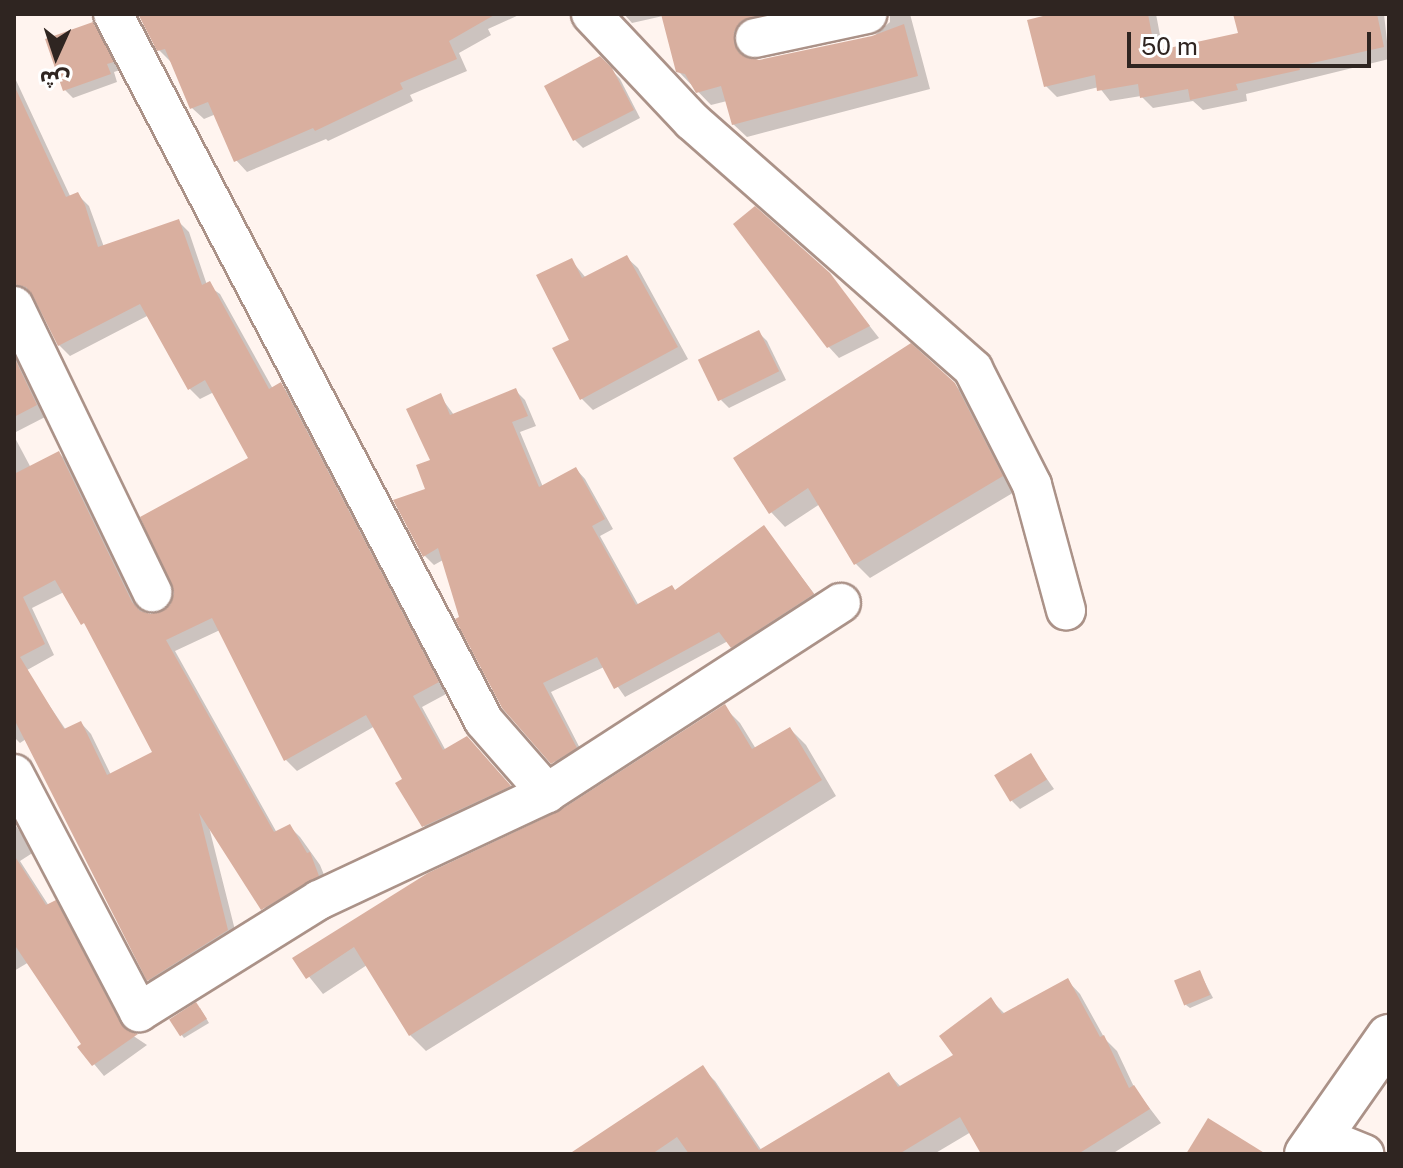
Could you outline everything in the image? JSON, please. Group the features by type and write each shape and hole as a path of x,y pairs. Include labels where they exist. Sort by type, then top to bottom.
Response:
{"main road":[{"path":"1313,1145 1389,1037"}],"street":[{"path":"113,14 484,721 547,793"},
{"path":"591,14 692,121 973,369 1032,485 1066,610"},
{"path":"755,38 867,14"},
{"path":"14,306 152,592"},
{"path":"14,774 139,1012 319,900 547,793 841,603"},
{"path":"1313,1145 1364,1154"}],"building":[{"path":"138,14 496,14 449,41 457,59 400,83 403,89 315,131 313,128 234,162 208,102 190,109 165,49 157,51"},
{"path":"661,14 762,14 741,21 734,32 734,43 739,53 759,60 872,36 904,24 918,76 732,125 721,86 696,93 685,74 676,72"},
{"path":"1051,14 1148,14 1155,51 1238,33 1233,14 1377,14 1384,47 1236,84 1238,90 1190,100 1188,89 1140,98 1138,84 1097,91 1095,75 1044,87 1027,20"},
{"path":"93,22 114,62 107,64 111,74 63,91 45,39"},
{"path":"600,56 612,68 634,110 573,141 544,86"},
{"path":"14,85 66,197 78,192 85,205 98,247 179,219 202,285 210,281 269,389 281,382 439,682 413,696 443,750 467,736 511,786 422,827 395,783 402,779 366,715 284,761 212,618 166,640 274,832 290,824 307,853 310,852 319,876 261,910 199,813 228,930 147,981 14,719 14,474 59,451 132,602 140,611 151,614 170,605 174,593 140,517 248,458 205,380 188,390 140,304 58,346 33,296 26,287 14,284","holes":["55,580 81,625 84,623 152,752 107,775 81,721 64,729 20,657 45,644 23,597"]},
{"path":"755,206 830,273 870,326 827,348 733,224"},
{"path":"627,255 678,347 580,400 552,348 569,340 536,275 572,258 582,278"},
{"path":"759,330 779,371 718,401 698,360"},
{"path":"911,343 955,383 1003,476 854,565 808,488 769,514 733,458"},
{"path":"14,357 37,405 14,417"},
{"path":"516,388 528,416 512,422 539,487 576,467 605,519 592,526 636,605 672,585 675,590 764,525 814,594 731,648 719,632 614,689 597,657 543,683 577,748 551,764 502,708 455,619 459,617 438,548 423,557 393,500 425,489 416,465 430,460 406,409 441,393 450,415"},
{"path":"725,704 752,749 790,727 822,780 409,1036 354,947 306,979 292,958 428,873 559,811"},
{"path":"1031,753 1047,780 1010,802 994,775"},
{"path":"14,855 46,905 56,900 120,1022 127,1030 138,1034 92,1066 77,1047 81,1044 14,944"},
{"path":"1200,970 1210,995 1184,1006 1174,980"},
{"path":"1068,978 1100,1037 1104,1035 1129,1088 1134,1085 1150,1109 1078,1154 981,1154 960,1117 899,1154 689,1154 677,1137 652,1154 569,1154 703,1065 759,1150 889,1072 898,1087 953,1055 939,1036 991,997 1002,1014"},
{"path":"196,1002 207,1019 180,1036 169,1019"},
{"path":"1208,1118 1266,1154 1186,1154"}]}
